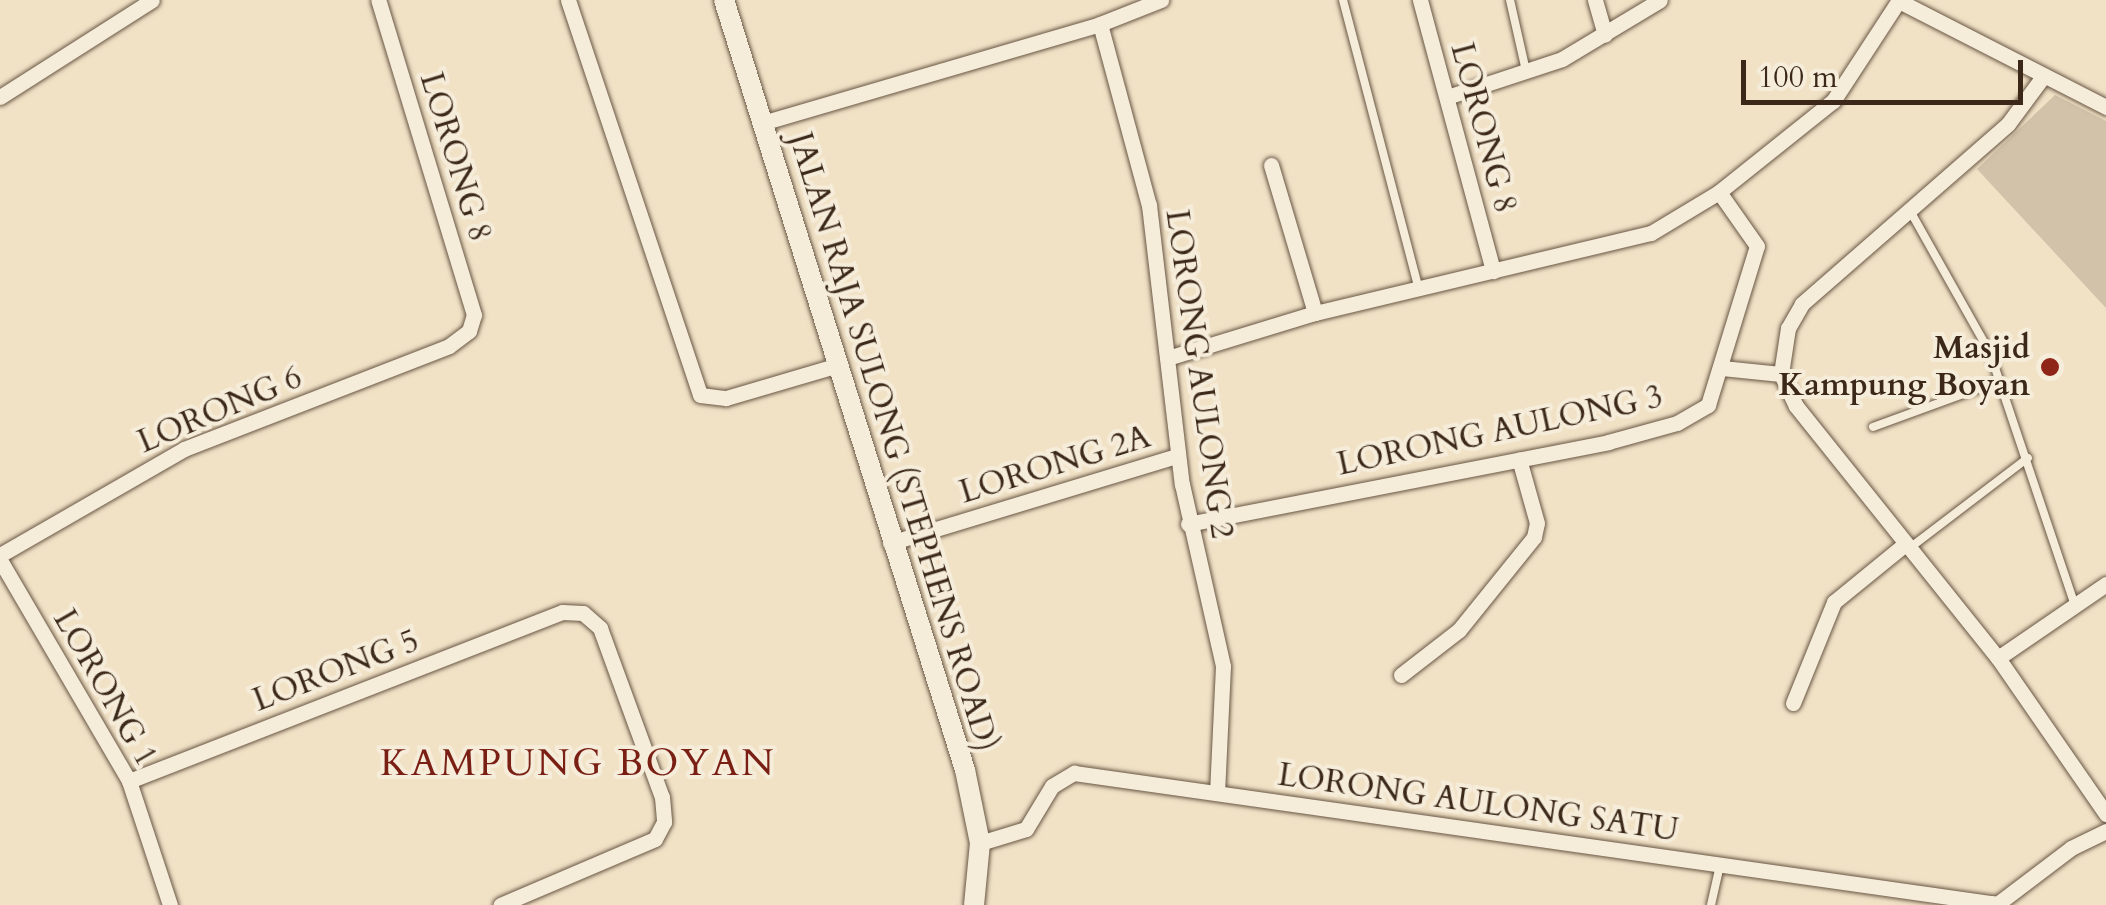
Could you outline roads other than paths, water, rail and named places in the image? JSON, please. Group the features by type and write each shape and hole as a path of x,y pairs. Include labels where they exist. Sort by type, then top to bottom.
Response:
{"street":[{"path":"0,97 152,0"},
{"name":"LORONG 8","path":"378,0 474,315 469,331"},
{"path":"568,0 700,395 726,398 836,366"},
{"name":"JALAN RAJA SULONG (STEPHENS ROAD)","path":"724,0 964,770 980,843 974,905"},
{"path":"762,123 1100,24 1160,0"},
{"name":"LORONG 8","path":"1420,0 1493,271"},
{"path":"1595,0 1605,35"},
{"path":"1447,96 1526,71 1605,35 1660,0"},
{"path":"1172,357 1316,313 1629,242 1719,192 1833,101 1899,0 2042,78 2105,102"},
{"name":"LORONG AULONG 2","path":"1100,24 1149,205 1172,357 1177,456 1188,524 1224,666 1218,794"},
{"path":"2042,78 2008,124 1802,304 1788,328 1780,374 1796,406 1998,658 2106,814"},
{"path":"1271,165 1316,313"},
{"name":"LORONG AULONG 3","path":"1188,524 1519,459 1676,423 1708,405 1757,246 1719,192"},
{"name":"LORONG 6","path":"0,558 184,449 449,346 469,331"},
{"path":"1722,368 1780,374"},
{"name":"LORONG 2A","path":"890,542 1177,456"},
{"path":"1401,675 1460,630 1534,537 1537,523 1519,459"},
{"path":"1793,703 1834,602 1906,548"},
{"name":"LORONG 1","path":"0,558 130,782 170,905"},
{"path":"1998,658 2074,602 2106,584"},
{"name":"LORONG 5","path":"130,782 562,612 583,614 600,628 662,798 664,822 655,839 532,899"},
{"name":"LORONG AULONG SATU","path":"980,843 1026,829 1052,786 1074,773 1997,904"},
{"path":"1997,904 2106,831"},
{"path":"500,905 532,899"}],"lane":[{"path":"1343,0 1419,289"},
{"path":"1510,0 1526,71"},
{"path":"1909,208 1999,381 2074,602"},
{"path":"1873,427 1999,381"},
{"path":"1906,548 2028,458"},
{"path":"1712,905 1720,865"}],"place":[{"name":"Masjid Kampung Boyan","path":"2050,367"}],"district":[{"name":"KAMPUNG BOYAN","path":"578,764"}]}
